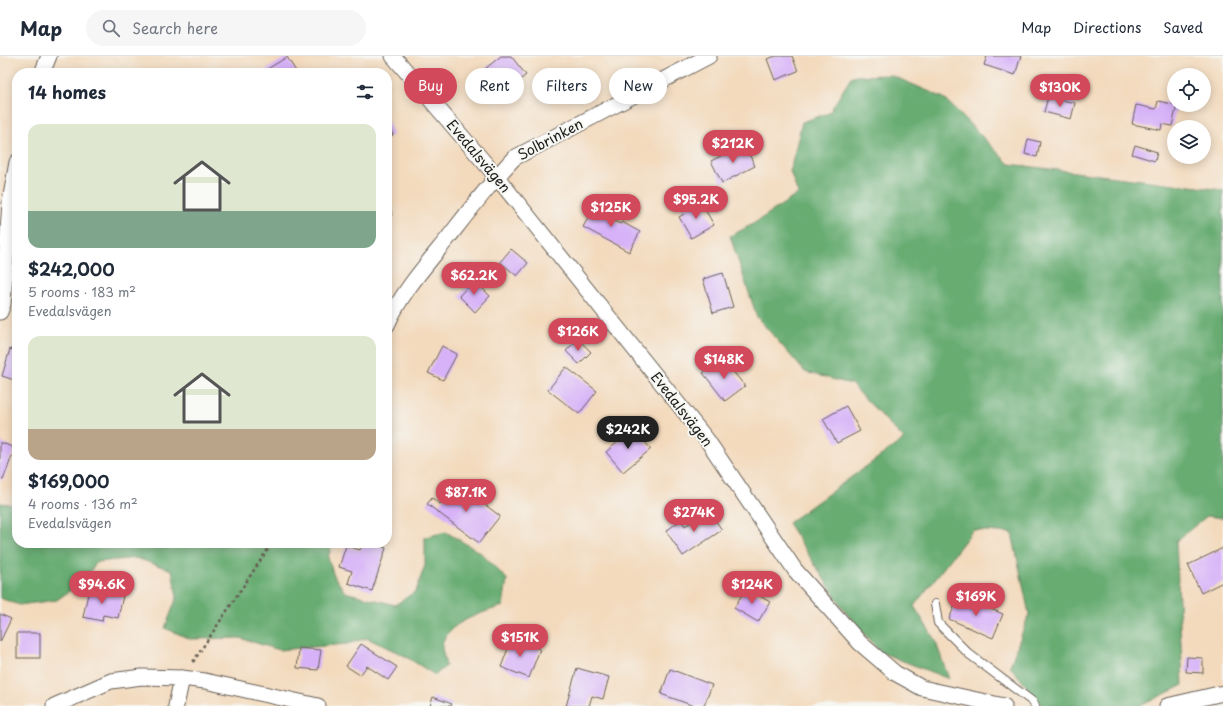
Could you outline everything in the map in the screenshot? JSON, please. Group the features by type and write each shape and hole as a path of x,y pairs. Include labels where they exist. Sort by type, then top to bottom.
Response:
{"street":[{"path":"44,68 49,56"},
{"name":"Evedalsvägen","path":"393,56 496,176 708,440 795,570 860,643 895,673 922,688 1004,706"},
{"name":"Solbrinken","path":"392,314 424,267 496,176 514,158 709,56"},
{"path":"0,312 3,304 12,191"},
{"path":"54,706 111,681 142,677 182,678 205,681 318,706"},
{"path":"176,706 182,678"},
{"path":"1167,706 1223,693"}],"lane":[{"path":"935,604 938,622 969,654 1033,702 1035,706"}],"path":[{"path":"182,678 269,548"}],"green space":[{"path":"891,75 944,98 1009,164 1223,190 1223,518 1207,516 1176,541 1183,685 1140,706 1042,706 1010,666 1029,614 1012,533 973,530 914,606 935,640 949,679 880,652 846,613 788,523 904,439 851,384 805,372 757,317 730,236 753,224 798,194 790,171 802,122 829,113 852,76"},
{"path":"0,503 12,504 12,548 331,548 328,558 334,576 345,592 395,605 416,591 425,565 425,537 446,532 481,553 507,579 503,606 476,615 457,625 449,632 444,639 442,648 446,666 435,675 405,656 367,638 347,644 279,650 240,638 190,639 165,628 177,597 172,570 136,558 97,562 83,581 57,600 19,605 0,598"}],"building":[{"path":"501,56 511,56 520,68 486,68"},
{"path":"776,56 792,56 798,71 775,80 767,59"},
{"path":"987,56 1021,56 1015,75 984,65"},
{"path":"287,57 294,68 269,68"},
{"path":"1048,97 1075,103 1071,119 1044,112"},
{"path":"1158,101 1167,103 1167,112 1175,112 1173,120 1167,120 1167,125 1162,124 1161,130 1132,124 1136,105 1156,109"},
{"path":"1028,139 1040,142 1037,157 1025,154"},
{"path":"744,144 755,166 722,183 711,161"},
{"path":"1135,145 1157,152 1155,161 1132,154"},
{"path":"597,202 616,213 612,220 620,224 622,222 640,232 629,252 583,227"},
{"path":"695,202 699,209 703,206 714,225 691,238 679,217 684,214 681,210"},
{"path":"511,249 528,263 517,276 500,262"},
{"path":"723,273 733,307 713,313 703,279"},
{"path":"474,280 490,296 475,312 459,296"},
{"path":"578,339 591,352 579,364 566,351"},
{"path":"442,346 457,354 443,380 428,373"},
{"path":"10,349 12,350 12,379 2,376"},
{"path":"722,358 745,386 725,401 703,373"},
{"path":"566,367 597,391 579,414 548,390"},
{"path":"846,406 860,431 837,443 823,419"},
{"path":"633,429 651,449 623,472 606,452"},
{"path":"0,442 12,447 12,456 3,480 0,479"},
{"path":"456,483 500,516 479,543 427,504 432,498 440,504"},
{"path":"709,511 722,530 683,556 666,531 681,520 685,526"},
{"path":"345,548 360,550 361,548 386,548 372,591 348,583 352,571 339,567"},
{"path":"1223,548 1223,582 1201,593 1188,565"},
{"path":"746,588 770,602 758,622 734,608"},
{"path":"89,589 123,596 118,618 103,615 102,621 83,617"},
{"path":"959,596 1003,614 993,638 949,619"},
{"path":"0,614 11,619 0,642"},
{"path":"17,633 40,633 40,658 17,658"},
{"path":"512,638 540,649 529,678 501,667"},
{"path":"361,644 397,667 388,680 367,666 360,675 346,666"},
{"path":"299,648 321,650 318,670 297,668"},
{"path":"1187,657 1203,658 1203,673 1186,672"},
{"path":"577,668 609,677 603,699 592,696 589,706 566,706"},
{"path":"670,669 712,685 704,706 694,706 661,694"},
{"path":"433,697 452,704 451,706 430,706"}]}
